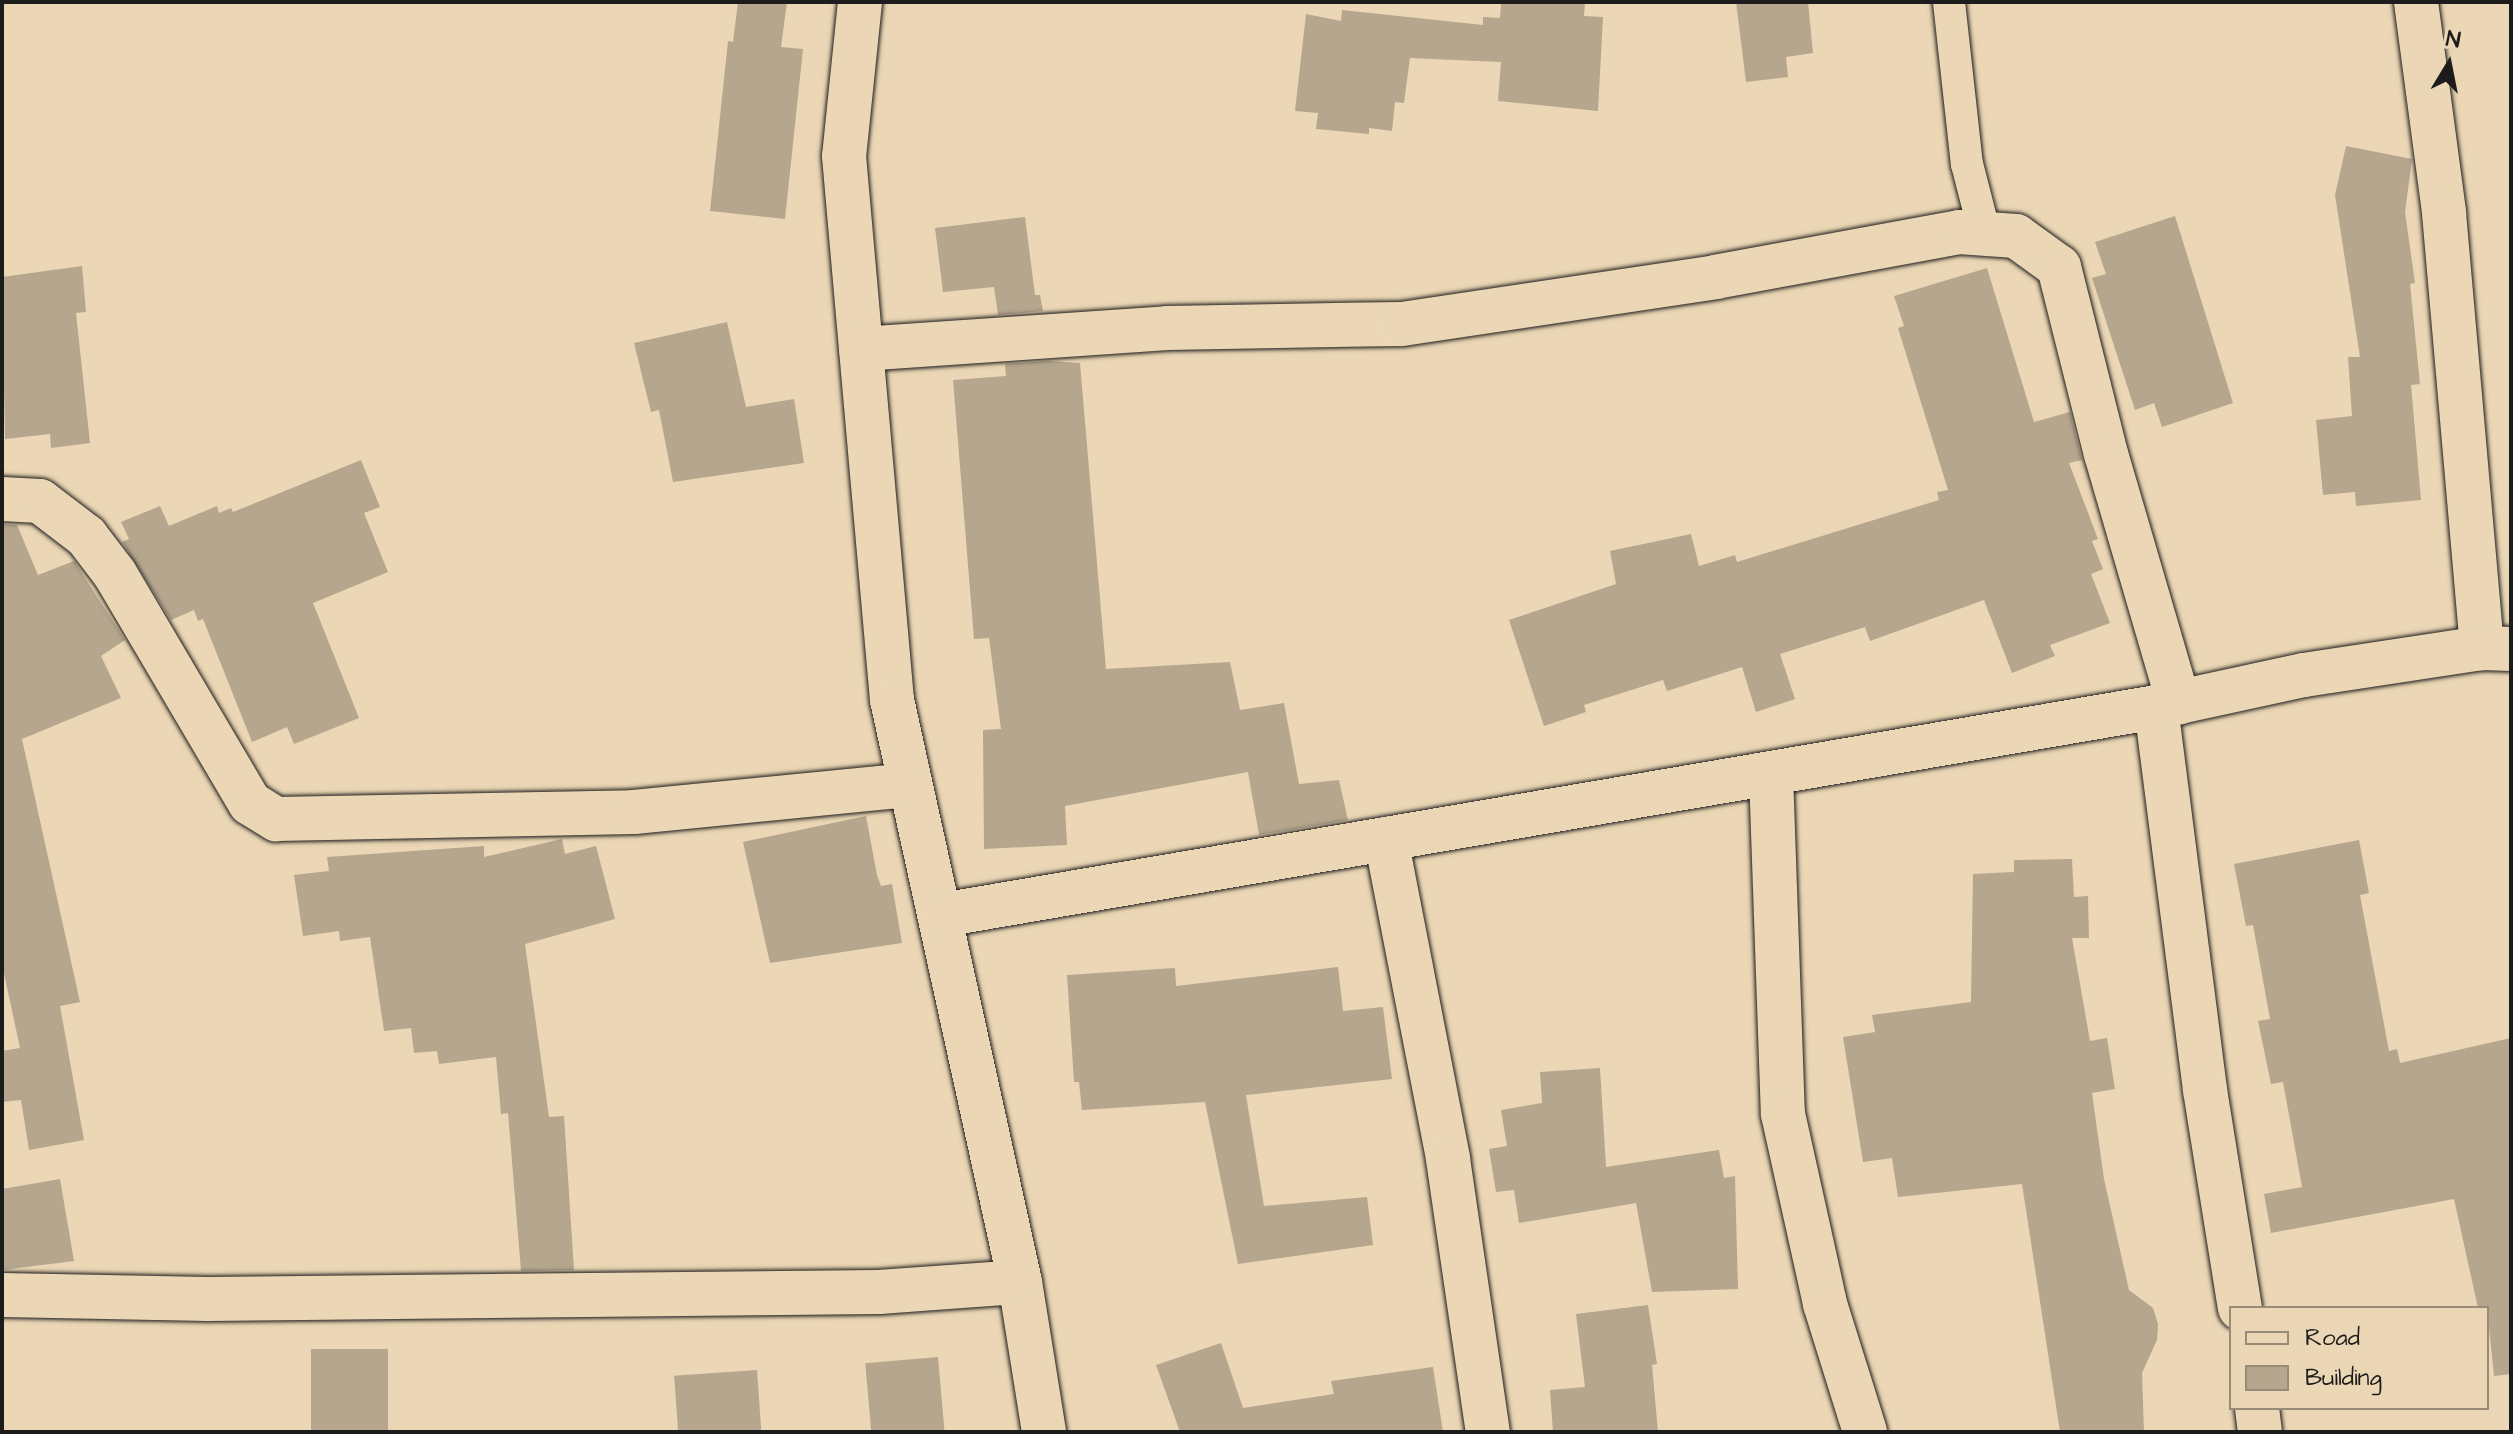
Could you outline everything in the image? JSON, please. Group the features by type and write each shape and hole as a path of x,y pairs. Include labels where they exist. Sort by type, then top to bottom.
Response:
{"street":[{"path":"860,2 844,156 892,700 908,785 942,915 1020,1282 1044,1432"},
{"path":"942,915 2167,705 2304,675 2496,649 2416,2"},
{"path":"861,349 1167,328 1402,324 1715,277 1959,232 2016,236 2059,267 2167,705 2205,1090 2240,1306"},
{"path":"2,499 40,501 86,536 115,574 250,803 276,819 634,812 908,785"},
{"path":"1771,774 1783,1114 1825,1304 1865,1432"},
{"path":"1386,839 1448,1159 1488,1432"},
{"path":"2,1295 208,1299 848,1293 1020,1282"},
{"path":"2257,1410 2260,1432"}],"lane":[{"path":"1949,2 1967,164 1985,234"}],"building":[{"path":"738,2 787,2 781,47 803,49 785,219 710,211 728,41 733,42"},
{"path":"1501,2 1585,2 1584,16 1603,17 1598,111 1498,101 1501,62 1410,58 1404,103 1395,102 1392,131 1369,128 1369,134 1316,129 1318,113 1295,111 1306,14 1341,21 1342,10 1483,25 1483,17 1500,18"},
{"path":"1736,2 1808,2 1813,53 1786,57 1788,77 1746,82"},
{"path":"2346,146 2412,159 2405,212 2415,283 2410,284 2420,384 2411,385 2421,500 2356,506 2355,492 2323,495 2316,420 2352,416 2348,357 2360,357 2335,195"},
{"path":"2175,216 2233,403 2162,427 2154,403 2135,410 2092,278 2106,274 2095,242"},
{"path":"1025,217 1035,295 1040,295 1043,311 998,315 994,287 943,292 935,228"},
{"path":"82,266 86,312 76,313 90,443 51,448 50,434 5,439 2,277"},
{"path":"1987,268 2034,422 2070,412 2082,460 2069,463 2098,539 2092,541 2103,569 2091,574 2110,623 2050,645 2055,656 2012,673 1984,600 1870,641 1865,627 1780,654 1795,699 1756,712 1742,667 1667,691 1663,680 1584,705 1586,712 1544,726 1509,620 1616,584 1610,551 1691,534 1699,566 1735,555 1737,562 1939,500 1937,492 1948,490 1898,328 1904,326 1894,296"},
{"path":"727,322 746,407 794,399 804,463 673,482 659,410 651,412 634,343"},
{"path":"1049,361 1080,363 1106,669 1230,662 1240,710 1284,703 1299,784 1339,780 1348,820 1259,835 1248,772 1065,806 1067,845 984,849 983,730 1001,729 989,638 974,639 953,380 1006,376 1005,364"},
{"path":"361,460 380,507 364,513 388,572 313,603 359,718 294,744 287,727 252,742 203,619 198,621 194,610 171,620 122,542 129,539 121,522 160,506 169,526 217,506 219,513 231,508 233,512"},
{"path":"2,524 17,525 38,575 74,561 125,640 101,656 121,698 22,739 80,1002 60,1006 84,1140 29,1150 21,1100 2,1102 2,1051 20,1048 2,964"},
{"path":"866,816 881,886 892,884 902,943 770,963 743,842"},
{"path":"562,839 565,854 596,846 615,919 525,944 549,1117 564,1116 574,1270 521,1271 508,1113 501,1114 496,1057 439,1064 437,1051 414,1053 411,1028 384,1031 370,937 340,941 339,931 303,936 294,875 329,871 327,857 484,846 484,857"},
{"path":"2359,840 2369,893 2360,895 2389,1051 2397,1049 2400,1063 2511,1038 2511,1374 2494,1376 2489,1306 2478,1306 2454,1199 2271,1233 2264,1194 2302,1187 2283,1082 2271,1084 2258,1021 2270,1019 2253,925 2246,926 2234,864"},
{"path":"2072,859 2074,897 2088,896 2089,938 2072,938 2090,1041 2107,1038 2115,1089 2092,1093 2104,1179 2129,1290 2153,1308 2158,1324 2157,1340 2142,1373 2144,1432 2060,1432 2022,1184 1898,1197 1892,1158 1863,1162 1843,1037 1875,1032 1872,1015 1971,1002 1973,874 2014,872 2014,860"},
{"path":"1338,967 1343,1011 1383,1007 1392,1079 1246,1095 1264,1206 1367,1197 1373,1245 1238,1264 1205,1102 1082,1110 1079,1082 1074,1082 1067,975 1175,968 1176,986"},
{"path":"1600,1068 1606,1167 1719,1150 1724,1178 1735,1176 1738,1289 1652,1292 1636,1203 1519,1223 1514,1190 1496,1192 1489,1149 1507,1146 1501,1110 1542,1103 1540,1072"},
{"path":"60,1179 74,1261 2,1270 2,1189"},
{"path":"1648,1305 1657,1364 1652,1365 1658,1432 1553,1432 1550,1390 1585,1387 1576,1314"},
{"path":"1221,1343 1243,1408 1334,1394 1331,1381 1433,1367 1443,1432 1180,1432 1156,1365"},
{"path":"311,1349 388,1349 388,1432 311,1432"},
{"path":"938,1357 945,1432 871,1432 865,1363"},
{"path":"757,1370 761,1432 678,1432 674,1376"}]}
